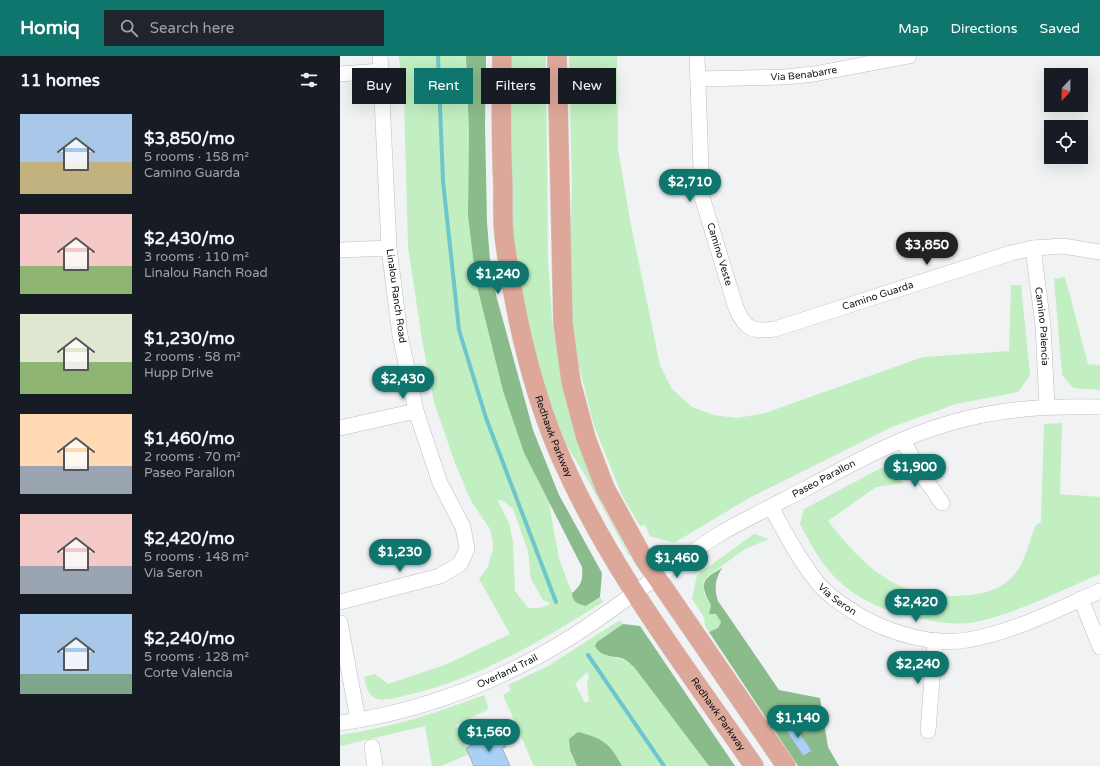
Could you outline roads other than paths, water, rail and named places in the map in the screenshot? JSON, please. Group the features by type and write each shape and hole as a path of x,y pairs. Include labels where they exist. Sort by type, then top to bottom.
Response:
{"main road":[{"name":"Redhawk Parkway","path":"502,56 501,138 504,241 522,335 542,406 562,459 598,532 636,593 754,766"},
{"path":"557,56 563,323 572,382 586,438 605,488 644,559 786,766"}],"street":[{"name":"Camino Veste","path":"697,56 702,197 736,308 742,320 750,329"},
{"name":"Via Benabarre","path":"698,78 785,77 814,74 909,56"},
{"path":"340,74 381,63"},
{"name":"Linalou Ranch Road","path":"340,602 440,576 460,564 467,549 463,528 440,483 416,410 400,335 389,248 381,63"},
{"name":"Camino Guarda","path":"750,329 762,331 775,329 1011,253 1033,248 1063,246 1100,252"},
{"path":"340,250 389,248"},
{"name":"Camino Palencia","path":"1033,248 1043,325 1047,406"},
{"name":"Paseo Parallon","path":"657,578 723,533 836,472 903,440 949,423 1005,411 1047,406 1100,407"},
{"path":"340,428 416,410"},
{"path":"903,440 917,466 942,503"},
{"name":"Via Seron","path":"771,507 799,556 818,583 840,603 871,622 899,634 935,640 966,640 998,633 1100,591"},
{"name":"Overland Trail","path":"340,723 420,705 490,680 552,649 657,578"},
{"path":"1081,599 1100,647"},
{"path":"340,623 358,720"},
{"path":"928,731 935,640"},
{"path":"372,747 375,766"}],"waterway":[{"path":"438,56 443,181 459,330 486,418 556,602"},
{"path":"588,655 664,766"}]}
